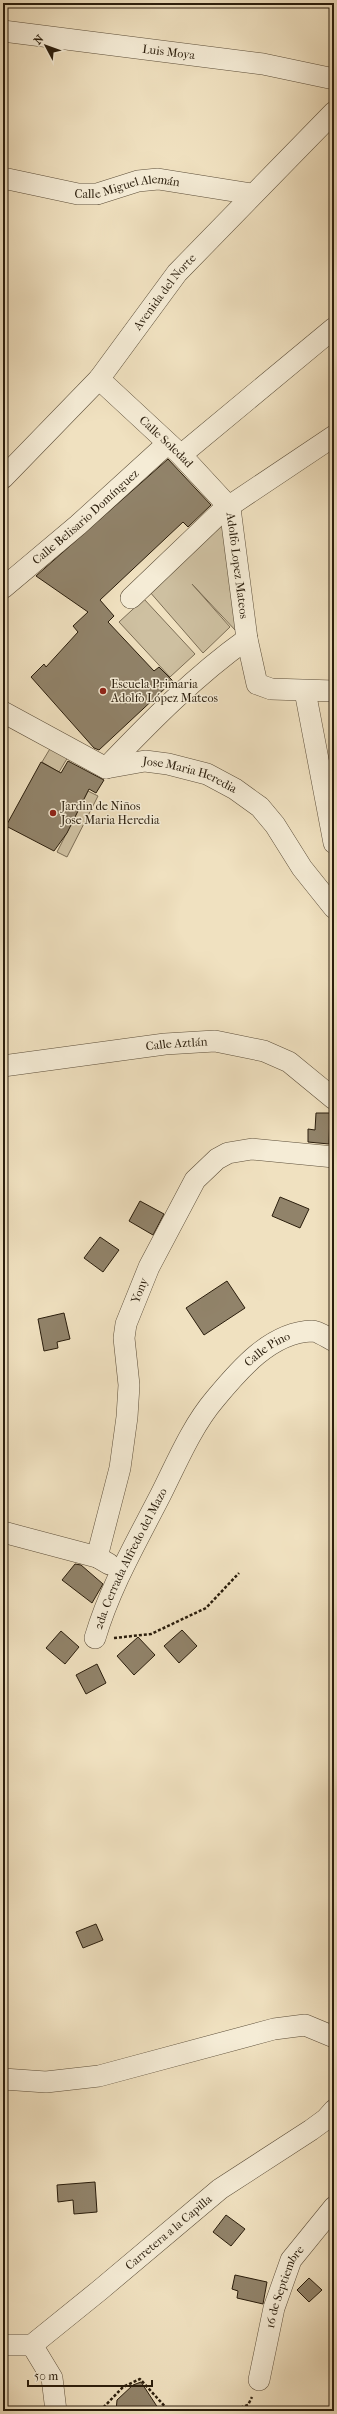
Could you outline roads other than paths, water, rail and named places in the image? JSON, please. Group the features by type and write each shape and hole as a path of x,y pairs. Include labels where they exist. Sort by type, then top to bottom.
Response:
{"street":[{"name":"Luis Moya","path":"3,31 263,64 334,79"},
{"name":"Avenida del Norte","path":"3,478 99,379 177,273 252,194 334,112"},
{"name":"Calle Miguel Alemán","path":"3,178 78,194 97,194 138,181 158,179 252,194"},
{"name":"Calle Belisario Domínguez","path":"3,588 84,520 334,328"},
{"name":"Calle Soledad","path":"99,379 174,450 230,508"},
{"name":"Adolfo Lopez Mateos","path":"305,691 271,689 257,684 247,639 230,508 334,436"},
{"path":"131,598 215,518 230,508"},
{"path":"3,712 106,768 140,732 219,660 247,639"},
{"path":"334,690 305,691 334,843"},
{"name":"Jose Maria Heredia","path":"106,768 145,761 168,764 207,774 235,789 260,807 275,825 302,868 334,908"},
{"name":"Calle Aztlán","path":"3,1066 165,1044 215,1041 264,1051 289,1062 334,1099"},
{"name":"Yony","path":"97,1557 120,1468 127,1418 129,1385 124,1338 126,1324 149,1267 195,1180 217,1159 228,1153 252,1149 334,1157"},
{"name":"Calle Pino","path":"214,1400 257,1354 278,1340 313,1331 334,1341"},
{"name":"2da. Cerrada Alfredo del Mazo","path":"96,1638 101,1620 122,1570 186,1445 214,1400"},
{"path":"3,1532 97,1557 122,1570"},
{"path":"3,2079 46,2082 99,2076 274,2029 306,2025 329,2033 334,2037"},
{"name":"Carretera a la Capilla","path":"32,2345 100,2290 220,2188 311,2130 326,2119 334,2110"},
{"name":"16 de Septiembre","path":"259,2380 274,2308 291,2260 334,2207"},
{"path":"3,2345 32,2345 52,2378 56,2411"}],"place":[{"name":"Escuela Primaria Adolfo López Mateos","path":"103,691"},
{"name":"Jardin de Niños Jose Maria Heredia","path":"53,813"}]}
